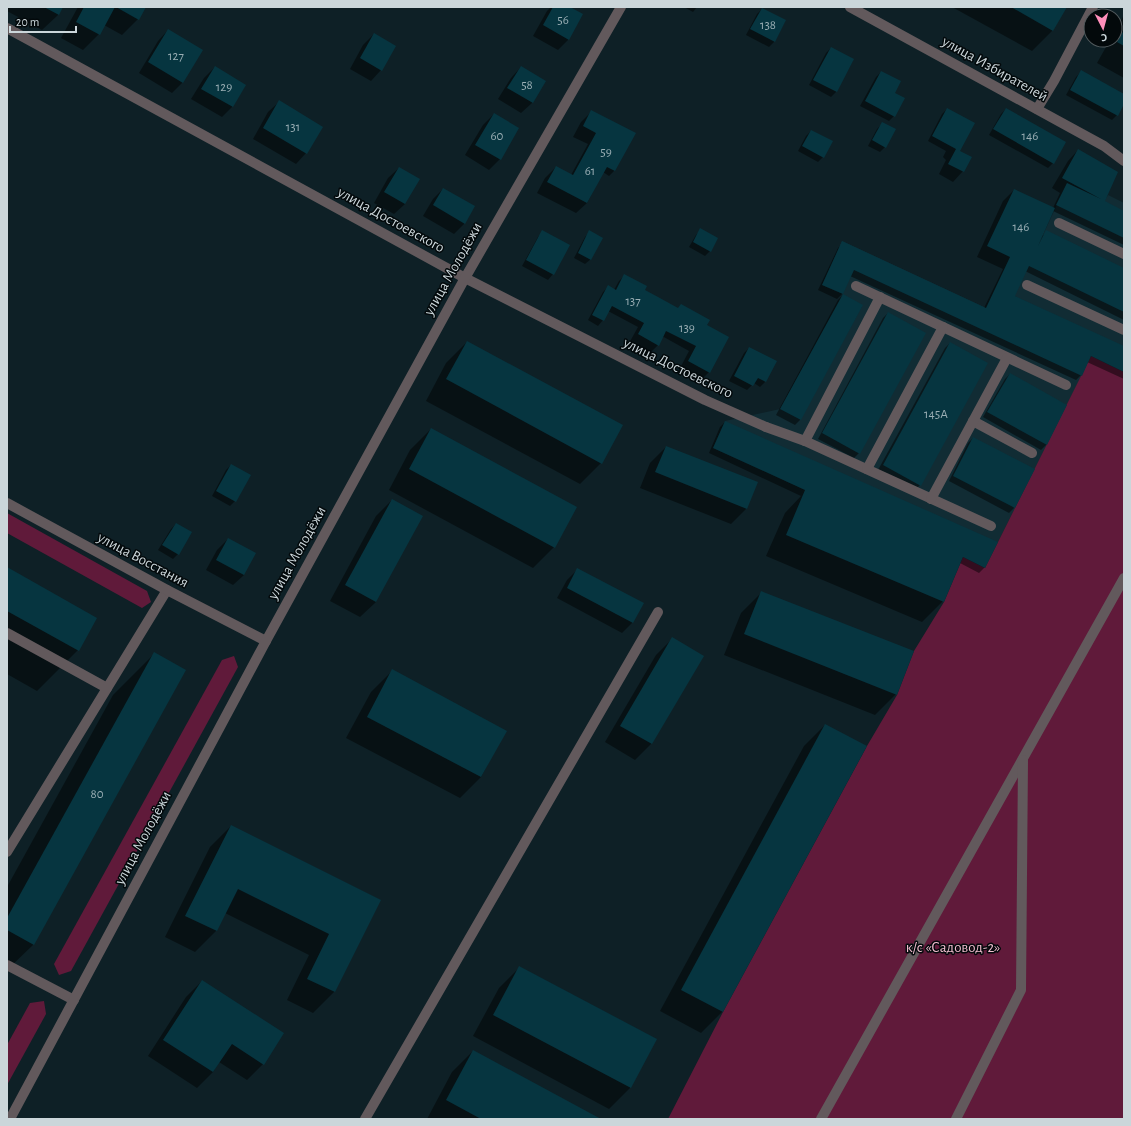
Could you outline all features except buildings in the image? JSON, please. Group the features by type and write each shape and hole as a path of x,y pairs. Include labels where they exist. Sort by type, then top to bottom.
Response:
{"street":[{"name":"улица Молодёжи","path":"10,1119 266,641 465,278 621,7"},
{"name":"улица Избирателей","path":"850,7 1104,146 1124,161"},
{"path":"1037,109 1054,81 1093,7"},
{"name":"улица Достоевского","path":"7,28 465,278 705,400 766,427 806,441 991,526"},
{"path":"1059,223 1124,254"},
{"path":"1027,285 1124,330"},
{"path":"856,286 1066,385"},
{"path":"806,441 880,297"},
{"path":"867,469 943,327"},
{"path":"931,499 1007,358"},
{"path":"973,421 1032,453"},
{"name":"улица Восстания","path":"7,503 167,590 266,641"},
{"path":"821,1119 1124,578"},
{"path":"7,852 167,590"},
{"path":"365,1119 658,612"},
{"path":"7,633 108,688"},
{"path":"956,1119 1021,990 1023,759"},
{"path":"7,965 74,1000"}],"shaded area":[{"path":"1067,183 1104,201 1108,195 1124,203 1124,372 1091,357 985,568 963,557 805,490 713,448 725,421 780,409 843,294 822,285 842,241 986,308 1029,265"}],"green space":[{"name":"к/с «Садовод-2»","path":"1091,356 1124,372 1124,1119 668,1119 723,1012 867,746 897,695 914,651 944,602 963,557 985,568"},
{"path":"7,513 147,591 151,602 142,608 7,533"},
{"path":"234,656 238,667 71,971 59,975 54,964 222,660"},
{"path":"44,1001 46,1014 7,1085 7,1045 30,1003"}]}
